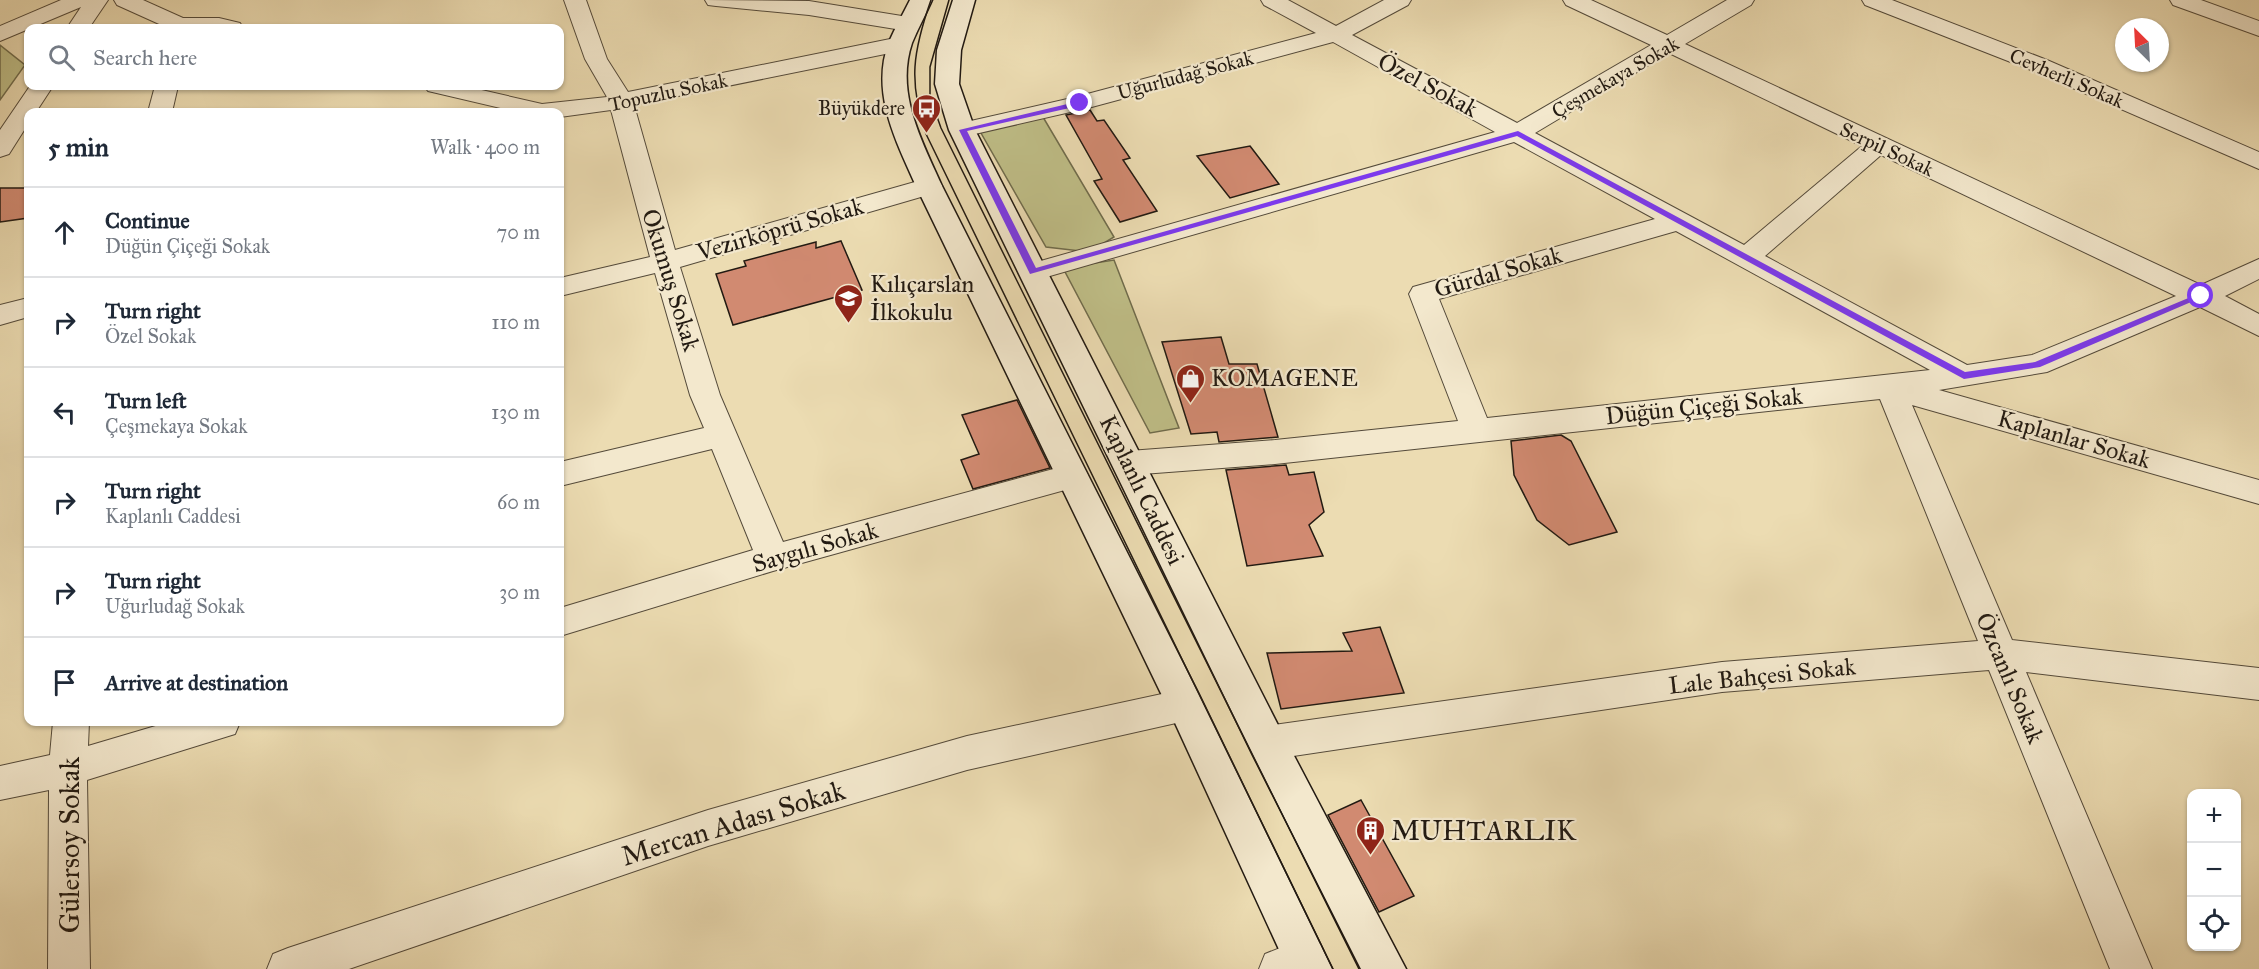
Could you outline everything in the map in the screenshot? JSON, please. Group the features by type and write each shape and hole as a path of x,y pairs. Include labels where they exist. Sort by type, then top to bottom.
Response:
{"main road":[{"path":"921,0 904,34 896,100 905,132 929,186 1185,705 1298,966"},
{"name":"Kaplanlı Caddesi","path":"964,0 949,50 946,84 962,130 1267,743 1384,969"}],"street":[{"path":"0,34 80,0"},
{"path":"81,24 97,0"},
{"path":"125,0 173,24"},
{"name":"Okumuş Sokak","path":"575,0 596,60 621,101 665,262 705,395 772,558"},
{"path":"716,0 809,8 904,34"},
{"name":"Özel Sokak","path":"1272,0 1964,376"},
{"name":"Uğurludağ Sokak","path":"962,130 1080,103 1335,35 1400,0"},
{"name":"Serpil Sokak","path":"1574,0 1672,44 1878,145 2201,296 2259,326"},
{"name":"Çeşmekaya Sokak","path":"1033,272 1518,133 1743,0"},
{"name":"Cevherli Sokak","path":"1873,0 2039,65 2259,161"},
{"path":"2181,0 2259,29"},
{"name":"Topuzlu Sokak","path":"564,110 621,101 904,34"},
{"path":"27,108 38,90"},
{"path":"161,108 165,90"},
{"name":"Topuzlu Sokak","path":"453,90 529,108"},
{"path":"0,149 24,112"},
{"path":"1746,258 1878,145"},
{"name":"Vezirköprü Sokak","path":"564,286 665,262 929,186"},
{"name":"Gürdal Sokak","path":"1476,429 1423,294 1679,221"},
{"name":"Düğün Çiçeği Sokak","path":"1129,463 1275,452 1890,387 2037,365 2201,296 2259,268"},
{"path":"0,315 24,309"},
{"name":"Kaplanlar Sokak","path":"1890,387 2259,492"},
{"name":"Özcanlı Sokak","path":"1890,387 2131,969"},
{"path":"564,473 722,435"},
{"name":"Saygılı Sokak","path":"564,620 772,558 1072,476"},
{"name":"Lale Bahçesi Sokak","path":"1267,743 1722,677 1999,654 2259,684"},
{"name":"Mercan Adası Sokak","path":"288,969 708,828 967,753 1185,705"},
{"name":"Gülersoy Sokak","path":"69,969 68,769 71,726"},
{"path":"0,783 68,769 209,726"}],"shaded area":[{"path":"0,45 24,66 0,100"},
{"path":"1040,112 1114,237 1089,252 1046,247 977,126"},
{"path":"1114,260 1179,428 1150,433 1063,268"}],"building":[{"path":"1090,110 1097,121 1104,120 1130,158 1123,160 1157,211 1120,222 1094,181 1102,179 1066,115"},
{"path":"1250,146 1279,184 1230,198 1197,156"},
{"path":"0,188 24,188 24,219 0,222"},
{"path":"841,241 862,290 733,325 716,274 746,266 744,261 816,242 816,248"},
{"path":"1221,337 1229,364 1257,364 1278,437 1219,442 1217,432 1191,434 1162,342"},
{"path":"1017,400 1050,468 973,489 961,460 979,454 962,415"},
{"path":"1561,435 1571,441 1617,532 1569,545 1537,520 1514,475 1511,441"},
{"path":"1286,465 1289,475 1314,472 1324,512 1309,525 1323,556 1247,566 1226,470"},
{"path":"1380,627 1404,693 1281,709 1267,653 1352,651 1343,633"},
{"name":"MUHTARLIK","path":"1361,800 1414,896 1379,912 1328,815"}],"tram line":[{"path":"931,0 920,35 915,67 917,98 926,134 1333,969"},
{"path":"949,0 930,67 930,97 941,128 1359,969"}],"place":[{"name":"Büyükdere","path":"926,134"},
{"name":"Kılıçarslan İlkokulu","path":"849,324"},
{"name":"KOMAGENE","path":"1190,404"},
{"name":"MUHTARLIK","path":"1370,856"}],"route":[{"path":"1080,103 962,130 1033,272 1518,133 1964,376 2037,365 2201,296"}]}
